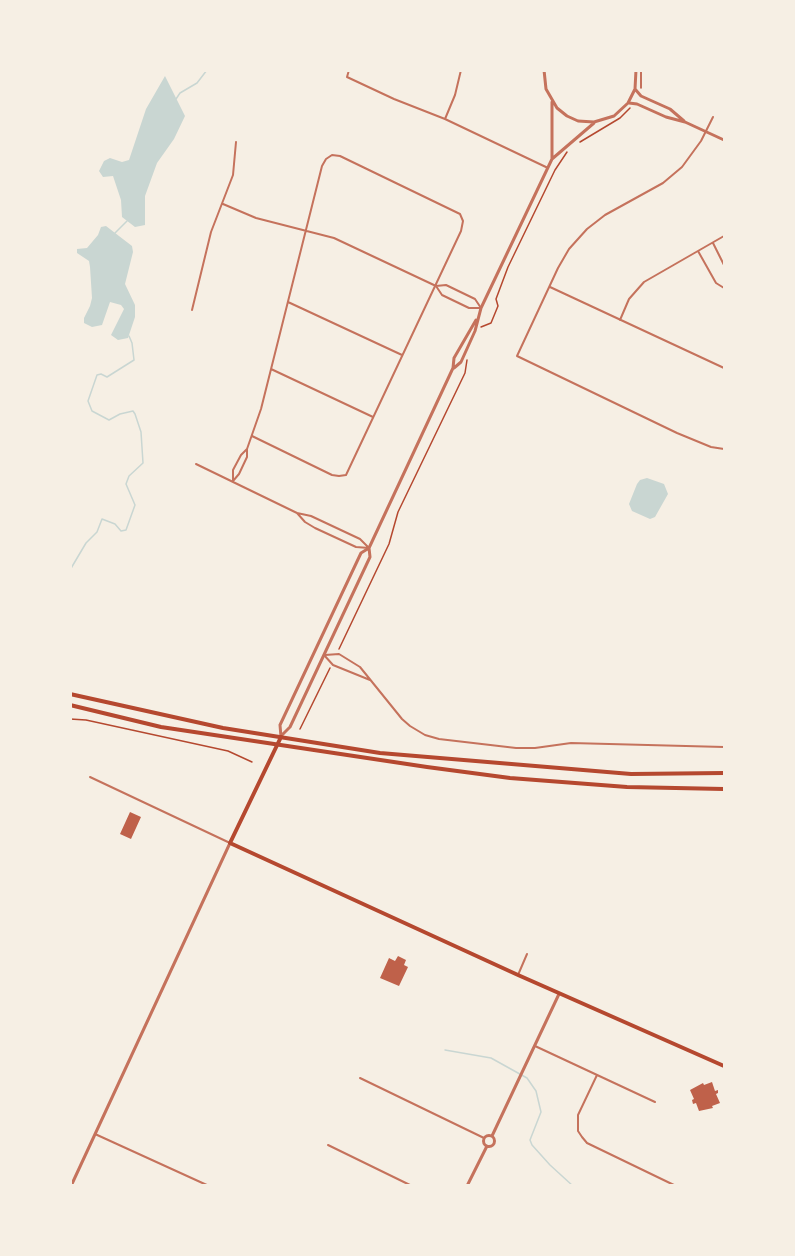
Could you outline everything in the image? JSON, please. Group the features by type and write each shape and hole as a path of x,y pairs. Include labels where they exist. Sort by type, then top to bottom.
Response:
{"main road":[{"path":"70,694 223,728 380,753 631,774 724,773"},
{"path":"70,705 161,728 510,777 627,787 724,789"},
{"path":"281,736 230,843 559,994 724,1066"}],"street":[{"path":"349,70 347,77 445,119 548,168"},
{"path":"445,119 455,95 461,70"},
{"path":"281,736 280,725 362,553 369,548 453,368 454,358 476,320 552,159 552,102 546,88 544,70"},
{"path":"552,102 567,116 578,121 594,122 614,116 628,103 635,89 638,70"},
{"path":"635,89 638,94 670,109 686,122 724,140"},
{"path":"628,103 686,122"},
{"path":"713,117 689,160 671,176 605,215 583,233 564,257 518,356 677,433 711,447 724,449"},
{"path":"552,159 594,122"},
{"path":"192,310 211,232 233,175 236,142"},
{"path":"233,481 247,457 247,449 271,369 322,166 326,159 332,155 340,156 457,211 462,218 461,231 348,471 343,476 332,475 252,436"},
{"path":"223,204 256,218 345,243 436,286 446,285 475,299 481,308"},
{"path":"620,320 630,298 639,286 724,236"},
{"path":"713,243 724,265"},
{"path":"698,251 716,283 724,288"},
{"path":"436,286 442,295 469,308 481,308"},
{"path":"550,287 724,368"},
{"path":"288,302 403,355"},
{"path":"453,368 461,363 476,320"},
{"path":"271,369 373,417"},
{"path":"233,481 233,470 247,449"},
{"path":"196,464 297,513 311,516 360,539 369,548 370,557 290,727 281,736"},
{"path":"297,513 315,528 356,547 369,548"},
{"path":"324,655 339,654 360,667 410,726 439,739 516,748 571,743 724,747"},
{"path":"324,655 333,665 370,680"},
{"path":"71,1185 230,843 90,777"},
{"path":"518,975 527,954"},
{"path":"492,1136 559,994"},
{"path":"535,1046 655,1102"},
{"path":"597,1075 578,1115 578,1131 582,1137 587,1143 676,1185"},
{"path":"360,1078 484,1138"},
{"path":"95,1134 208,1185"},
{"path":"484,1138 488,1135 492,1136"},
{"path":"487,1146 494,1144 495,1139 492,1136"},
{"path":"484,1138 487,1146"},
{"path":"328,1145 412,1185"},
{"path":"468,1185 487,1146"}],"path":[{"path":"638,70 641,89 638,94"},
{"path":"576,144 620,118 633,103"},
{"path":"481,326 491,323 498,306 496,299 508,267 555,170 570,149"},
{"path":"339,649 389,544 398,512 465,373 468,358"},
{"path":"300,729 330,668"},
{"path":"70,719 86,720 228,751 252,762"}],"shaded area":[{"path":"165,76 185,116 174,139 157,163 145,196 145,225 135,227 122,217 121,200 113,176 103,177 99,171 104,161 110,158 122,162 129,160 146,109"},
{"path":"106,226 132,246 133,252 125,284 135,305 135,317 128,338 118,340 111,335 124,309 121,305 110,302 102,325 92,327 84,323 92,298 90,267 89,261 77,253 77,249 87,248 98,235 101,227"},
{"path":"647,478 664,484 668,494 655,517 650,519 632,511 629,504 637,484 640,480"}],"building":[{"path":"130,812 141,817 131,839 120,834"},
{"path":"398,956 406,960 404,965 408,967 399,986 380,978 389,958 395,961"},
{"path":"712,1082 715,1091 718,1090 716,1094 720,1103 712,1106 713,1108 699,1111 696,1103 693,1104 694,1099 690,1090 703,1083 704,1085"}],"waterway":[{"path":"176,99 180,93 197,83 207,70"},
{"path":"115,233 127,221"},
{"path":"70,570 86,543 97,532 102,519 115,524 121,531 126,530 135,505 126,484 129,476 143,463 141,432 135,414 133,411 109,420 92,411 88,401 97,375 107,377 134,360 129,336"},
{"path":"445,1050 491,1058 527,1078 536,1091 541,1112 530,1140 532,1145 573,1186"}]}
